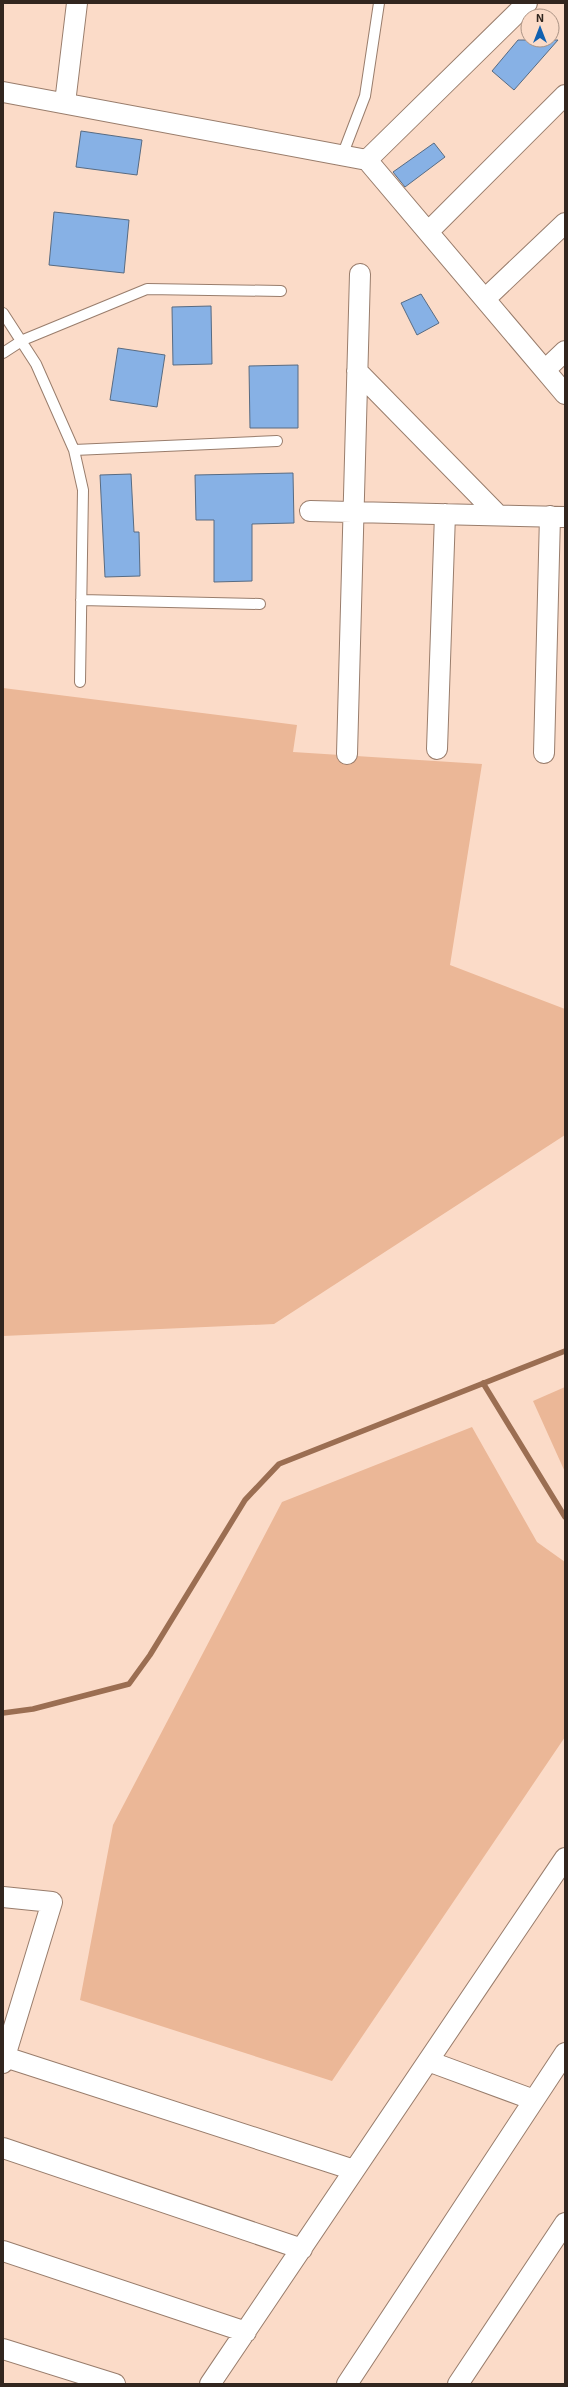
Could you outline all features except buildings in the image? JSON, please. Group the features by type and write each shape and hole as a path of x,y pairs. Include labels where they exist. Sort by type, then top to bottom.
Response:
{"street":[{"path":"65,103 77,3"},
{"path":"367,160 527,3"},
{"path":"3,92 367,160 565,394"},
{"path":"428,232 565,95"},
{"path":"485,299 565,223"},
{"path":"347,754 360,274"},
{"path":"545,370 565,350"},
{"path":"357,371 498,515"},
{"path":"310,511 557,517 544,753"},
{"path":"437,749 445,514"},
{"path":"210,2384 565,1858"},
{"path":"3,1897 52,1902 4,2060 354,2170"},
{"path":"348,2384 565,2053"},
{"path":"428,2061 534,2100"},
{"path":"3,2148 302,2249"},
{"path":"458,2384 565,2223"},
{"path":"3,2251 246,2332"},
{"path":"3,2349 115,2384"}],"lane":[{"path":"342,156 365,96 379,3"},
{"path":"3,353 22,340 147,289 281,291"},
{"path":"3,313 22,340 36,364 74,450 83,490 80,682"},
{"path":"74,450 277,441"},
{"path":"81,600 260,604"}],"shaded area":[{"path":"3,688 297,725 293,752 482,764 450,965 565,1009 565,1135 274,1324 3,1336"},
{"path":"565,1387 565,1472 533,1401"},
{"path":"472,1427 537,1542 565,1562 565,1737 332,2081 80,2000 113,1825 282,1502"}],"waterway":[{"path":"3,1713 33,1709 129,1684 150,1655 245,1500 279,1464 565,1351"},
{"path":"483,1383 565,1517"}]}
